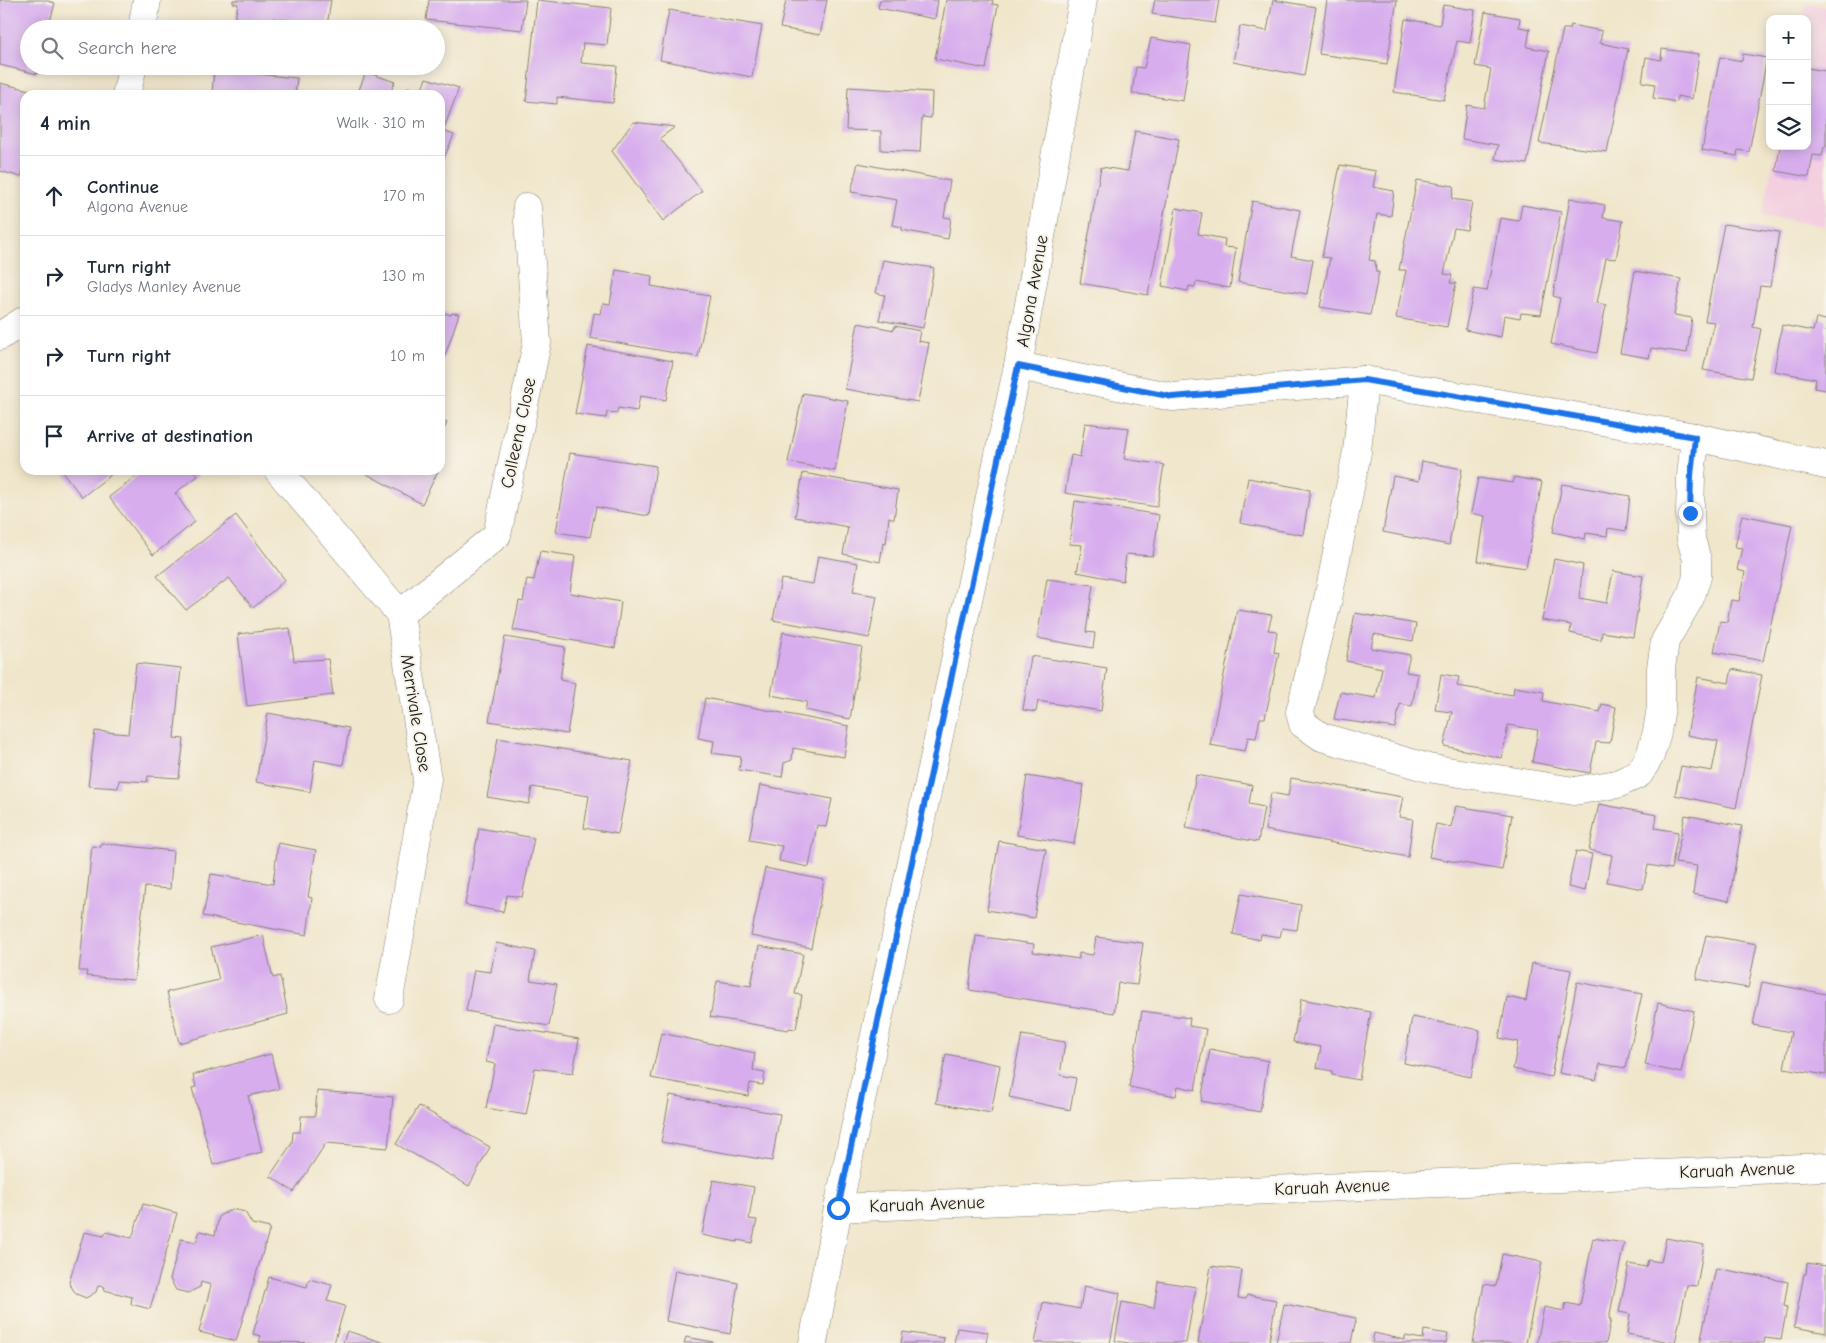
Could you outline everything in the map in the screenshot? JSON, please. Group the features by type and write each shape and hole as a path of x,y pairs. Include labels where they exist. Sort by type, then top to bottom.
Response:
{"street":[{"path":"144,20 147,0"},
{"name":"Algona Avenue","path":"813,1343 838,1208 1018,366 1083,0"},
{"path":"127,90 131,75"},
{"name":"Colleena Close","path":"400,614 496,535 537,343 527,207"},
{"path":"0,336 20,323"},
{"path":"1018,366 1173,397 1364,380 1695,437 1826,465"},
{"path":"1364,380 1357,452 1328,599 1300,712 1302,724 1322,737 1428,768 1574,790 1617,784 1639,774 1650,756 1657,732 1661,707 1661,668 1665,641 1690,598 1697,577 1697,560 1691,539 1690,513 1695,437"},
{"path":"282,475 400,614"},
{"name":"Merrivale Close","path":"389,999 427,779 400,614"},
{"name":"Karuah Avenue","path":"838,1208 1826,1166"}],"shaded area":[{"path":"1806,3 1826,7 1826,226 1762,216 1775,150 1811,150 1811,15 1804,15"}],"building":[{"path":"0,0 44,0 55,3 50,20 20,20 20,70 0,65"},
{"path":"233,0 331,0 328,20 286,20 273,18 273,20 235,20 238,4 233,3"},
{"path":"429,0 526,0 522,30 445,22 445,20 426,20"},
{"path":"537,0 611,8 607,45 583,43 581,63 617,66 613,103 557,97 557,104 526,101"},
{"path":"786,0 827,0 820,35 780,28"},
{"path":"880,0 938,0 935,19 878,8"},
{"path":"946,0 993,0 992,4 998,5 986,69 935,59"},
{"path":"1155,0 1219,0 1215,23 1152,14"},
{"path":"1273,0 1316,7 1304,76 1233,62 1240,26 1267,31"},
{"path":"1327,0 1397,0 1387,64 1319,54"},
{"path":"1443,5 1475,10 1470,43 1457,41 1444,100 1394,92 1405,19 1440,25"},
{"path":"669,10 762,26 752,77 660,60"},
{"path":"1485,12 1520,18 1519,27 1530,29 1527,47 1549,51 1527,164 1495,159 1498,145 1462,139 1467,105 1484,108 1491,69 1475,66"},
{"path":"1571,25 1602,31 1600,43 1628,49 1607,152 1539,143 1563,29 1570,29"},
{"path":"1151,38 1191,45 1183,101 1132,93 1136,67 1144,68"},
{"path":"1662,49 1699,54 1692,99 1677,96 1677,102 1653,98 1655,84 1642,82 1646,57 1661,60"},
{"path":"1743,54 1766,58 1749,152 1738,150 1737,156 1702,150 1720,57 1742,61"},
{"path":"1811,69 1826,71 1826,147 1824,147 1822,156 1813,155 1809,177 1776,171 1779,150 1811,150"},
{"path":"214,75 266,75 297,78 296,90 212,90"},
{"path":"365,75 375,75 395,82 391,90 359,90"},
{"path":"426,78 459,88 445,126 445,90 422,90"},
{"path":"0,83 29,90 20,90 20,177 0,171"},
{"path":"848,87 932,92 931,118 922,117 920,152 881,150 881,131 846,130"},
{"path":"633,122 675,127 660,138 702,191 663,221 612,151"},
{"path":"1135,131 1179,139 1148,295 1080,283 1101,167 1128,171"},
{"path":"445,132 454,135 445,156"},
{"path":"858,163 950,181 944,217 951,218 948,239 902,230 902,227 892,225 897,200 851,192"},
{"path":"1340,165 1376,171 1373,187 1394,191 1391,216 1377,214 1369,260 1375,261 1376,272 1379,272 1370,315 1320,307 1330,258 1322,257"},
{"path":"1417,180 1454,186 1452,199 1472,202 1467,230 1454,228 1444,274 1452,275 1450,283 1456,283 1447,327 1396,318 1406,270 1399,270"},
{"path":"1570,198 1605,205 1603,218 1623,221 1616,259 1606,258 1597,303 1606,305 1597,353 1551,344 1560,298 1553,296"},
{"path":"1252,201 1300,210 1291,256 1313,260 1307,294 1238,282"},
{"path":"1522,205 1561,212 1541,315 1521,313 1520,318 1504,315 1501,337 1465,330 1474,289 1487,291 1500,218 1519,221"},
{"path":"1176,208 1202,213 1198,234 1225,239 1224,247 1236,248 1230,288 1196,282 1195,287 1189,286 1188,291 1162,286"},
{"path":"1724,224 1779,232 1770,287 1760,286 1753,327 1761,329 1751,378 1703,370 1714,322 1705,321"},
{"path":"883,260 934,268 923,328 879,320 885,295 876,293"},
{"path":"616,270 652,276 651,286 710,296 698,357 590,338 594,313 601,314 603,303 610,304"},
{"path":"1635,271 1681,279 1674,315 1692,318 1687,353 1651,348 1649,358 1620,353"},
{"path":"445,313 459,314 445,356"},
{"path":"1816,318 1826,320 1826,390 1814,388 1816,379 1774,371 1782,325 1813,331"},
{"path":"858,323 894,330 895,326 920,331 918,341 929,343 918,402 845,389"},
{"path":"588,346 673,361 666,400 640,396 637,411 618,408 617,413 607,412 606,418 575,414"},
{"path":"803,393 848,401 835,471 788,462"},
{"path":"1085,423 1129,428 1124,459 1164,465 1157,507 1065,493 1071,455 1080,457"},
{"path":"570,453 656,466 649,516 596,507 590,537 556,532"},
{"path":"1422,461 1462,469 1449,545 1383,532 1393,476 1419,481"},
{"path":"803,473 898,490 894,519 889,517 886,544 883,543 880,562 843,554 848,527 795,517"},
{"path":"65,475 111,475 82,497"},
{"path":"138,475 198,476 175,493 195,522 153,555 109,497"},
{"path":"369,475 436,475 422,504"},
{"path":"1514,477 1542,482 1526,568 1478,561 1485,516 1471,513 1478,478 1513,483"},
{"path":"1248,478 1310,490 1303,535 1240,523"},
{"path":"1562,484 1630,496 1626,531 1608,528 1607,536 1586,533 1585,539 1553,532"},
{"path":"1075,501 1159,515 1153,556 1126,554 1123,581 1077,572 1082,545 1069,544"},
{"path":"236,515 285,580 253,608 229,578 186,610 157,576"},
{"path":"1742,515 1792,525 1763,661 1714,652 1720,621 1727,622 1731,600 1739,601 1745,572 1737,570 1742,548 1735,547"},
{"path":"540,551 575,556 570,593 621,602 615,648 513,630 519,601 523,602 527,579 534,580"},
{"path":"818,556 858,563 853,592 877,596 869,638 773,620 781,579 813,584"},
{"path":"1554,559 1583,565 1579,598 1607,603 1613,571 1643,576 1633,637 1602,632 1601,640 1570,633 1571,625 1542,620"},
{"path":"1047,579 1093,585 1086,632 1095,633 1093,648 1037,638"},
{"path":"1237,610 1272,615 1268,630 1277,631 1274,652 1279,653 1265,718 1260,718 1256,738 1248,737 1245,751 1210,745"},
{"path":"1355,613 1416,624 1413,641 1374,634 1371,648 1410,655 1406,672 1418,674 1412,706 1400,704 1395,728 1334,719 1340,692 1376,698 1382,668 1346,661"},
{"path":"290,628 294,661 328,659 333,695 247,706 238,634"},
{"path":"783,632 862,647 850,719 805,710 807,702 771,695"},
{"path":"505,637 565,647 560,680 575,683 567,734 489,721"},
{"path":"1031,656 1107,668 1101,711 1038,701 1036,712 1023,710"},
{"path":"136,663 181,668 174,738 184,739 179,778 148,776 147,782 119,780 118,788 88,786 95,731 128,734"},
{"path":"1732,669 1762,675 1736,808 1675,795 1681,766 1712,771 1718,741 1687,735 1698,677 1729,683"},
{"path":"1441,674 1459,677 1457,686 1513,695 1514,687 1544,692 1543,701 1600,712 1602,704 1616,707 1610,743 1596,742 1590,773 1532,762 1538,730 1508,725 1502,758 1444,746 1452,712 1435,710"},
{"path":"705,698 849,726 844,757 793,748 792,760 784,763 782,777 739,770 741,757 712,753 714,741 698,738"},
{"path":"268,713 349,728 343,765 315,760 310,792 256,782"},
{"path":"498,738 632,761 618,834 584,828 589,796 532,787 529,804 487,797"},
{"path":"1196,775 1252,785 1249,804 1264,807 1258,842 1186,828"},
{"path":"1027,776 1084,785 1074,844 1017,835"},
{"path":"1291,778 1403,797 1399,817 1413,819 1408,857 1265,830 1271,793 1288,796"},
{"path":"760,785 832,799 826,827 817,825 809,867 779,861 782,846 749,840"},
{"path":"1599,804 1657,815 1655,828 1678,832 1671,869 1648,865 1643,889 1607,882 1612,855 1589,850"},
{"path":"1456,806 1512,815 1502,870 1429,857 1436,824 1451,827"},
{"path":"1685,815 1742,826 1729,901 1693,894 1697,866 1675,863"},
{"path":"479,828 534,838 522,897 507,895 503,912 465,905"},
{"path":"999,841 1046,849 1034,918 987,910"},
{"path":"101,843 173,851 170,889 145,887 134,980 86,976 87,971 79,971 92,846 101,847"},
{"path":"278,843 316,850 308,897 312,898 307,935 203,916 211,874 273,884"},
{"path":"1576,851 1592,854 1585,891 1568,887"},
{"path":"765,868 824,880 811,948 751,936"},
{"path":"1241,894 1301,905 1297,930 1282,928 1280,937 1261,934 1260,940 1233,934"},
{"path":"263,935 273,978 280,976 288,1014 179,1043 167,992 219,980 211,947"},
{"path":"1706,935 1757,944 1748,988 1696,979"},
{"path":"976,936 1034,944 1033,952 1079,959 1079,953 1093,955 1096,937 1143,943 1137,985 1118,983 1114,1013 969,990"},
{"path":"496,943 535,951 530,980 557,984 549,1026 466,1011 474,970 491,972"},
{"path":"759,946 803,954 795,994 802,995 796,1029 789,1028 788,1030 710,1017 717,981 751,986"},
{"path":"1532,963 1571,970 1551,1077 1513,1069 1518,1042 1499,1038 1507,997 1526,1001"},
{"path":"1577,982 1642,994 1626,1068 1600,1064 1596,1080 1559,1073"},
{"path":"1762,982 1826,994 1826,1075 1784,1068 1791,1032 1753,1025"},
{"path":"1301,999 1371,1012 1359,1080 1332,1075 1332,1071 1317,1068 1321,1047 1293,1042"},
{"path":"1658,1003 1694,1011 1681,1073 1645,1065"},
{"path":"1142,1011 1190,1018 1189,1026 1206,1029 1195,1090 1178,1086 1176,1096 1129,1087"},
{"path":"1412,1017 1480,1030 1471,1077 1404,1063"},
{"path":"493,1024 579,1039 573,1073 535,1068 526,1115 486,1108 495,1064 486,1062"},
{"path":"661,1033 755,1053 753,1070 765,1072 763,1085 750,1083 748,1096 651,1078"},
{"path":"1022,1035 1065,1042 1060,1075 1076,1078 1070,1110 1009,1097"},
{"path":"1210,1049 1268,1061 1260,1112 1201,1101"},
{"path":"271,1054 279,1089 248,1096 262,1152 213,1165 192,1088 196,1087 193,1075"},
{"path":"946,1054 1000,1065 991,1113 936,1103"},
{"path":"317,1091 393,1097 388,1148 326,1143 294,1192 270,1176 292,1143 293,1132 300,1132 301,1116 315,1116"},
{"path":"670,1095 780,1114 772,1161 661,1142"},
{"path":"419,1106 490,1147 469,1186 396,1144"},
{"path":"713,1180 754,1187 749,1219 757,1220 752,1243 702,1235"},
{"path":"143,1204 177,1213 150,1309 131,1304 132,1297 104,1290 105,1287 98,1286 96,1292 86,1298 76,1294 69,1283 84,1232 104,1236 106,1232 132,1238"},
{"path":"232,1209 245,1212 252,1224 270,1228 236,1341 199,1332 211,1285 201,1282 200,1287 188,1293 176,1290 170,1279 181,1239 196,1242 200,1231 215,1235 219,1216"},
{"path":"1593,1238 1624,1243 1606,1343 1537,1343 1544,1307 1564,1311 1566,1303 1580,1306"},
{"path":"1666,1238 1704,1245 1697,1286 1687,1285 1675,1343 1627,1334 1630,1314 1619,1312 1629,1264 1646,1267 1648,1260 1661,1262"},
{"path":"1502,1254 1542,1262 1526,1343 1473,1343 1484,1284 1496,1286"},
{"path":"1807,1263 1826,1266 1826,1333 1794,1327"},
{"path":"1211,1266 1242,1270 1238,1298 1246,1299 1247,1295 1276,1300 1269,1343 1198,1343"},
{"path":"1716,1268 1788,1282 1784,1306 1787,1307 1781,1340 1765,1338 1764,1343 1700,1343"},
{"path":"675,1270 738,1283 730,1334 666,1321"},
{"path":"269,1277 307,1287 309,1279 332,1285 327,1301 345,1306 334,1343 259,1342 261,1336 253,1334"},
{"path":"1158,1281 1196,1287 1186,1343 1129,1343 1115,1341 1122,1302 1154,1308"},
{"path":"1084,1286 1120,1293 1110,1343 1035,1343 1043,1302 1080,1309"},
{"path":"1284,1304 1356,1318 1351,1343 1276,1343"},
{"path":"957,1328 988,1332 986,1343 954,1343"},
{"path":"1424,1330 1448,1334 1446,1343 1372,1343 1374,1333 1405,1340 1405,1336 1423,1339"},
{"path":"347,1331 385,1343 343,1343"},
{"path":"903,1332 944,1338 943,1343 901,1343"},
{"path":"686,1337 713,1342 713,1343 684,1343"}],"route":[{"path":"838,1208 1018,366 1173,397 1364,380 1695,437 1690,513"}]}
